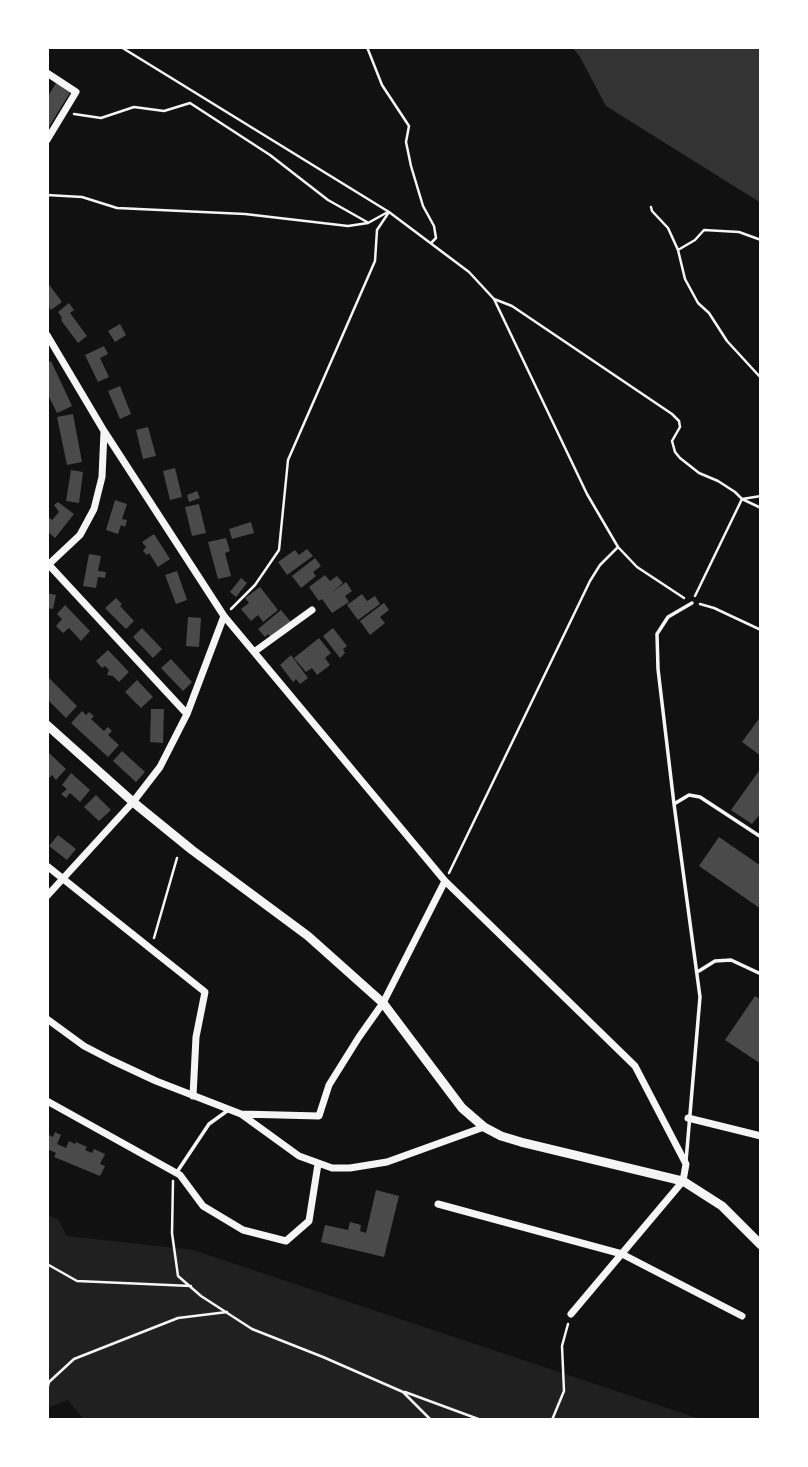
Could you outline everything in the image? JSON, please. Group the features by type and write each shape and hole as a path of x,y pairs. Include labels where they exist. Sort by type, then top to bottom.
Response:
{"street":[{"path":"47,74 76,92 47,140"},
{"path":"47,335 104,431 224,616 445,881 635,1066 685,1164 683,1181 570,1314"},
{"path":"104,431 102,477 94,509 80,535 48,565 187,714"},
{"path":"254,652 312,610"},
{"path":"47,896 134,802 160,768 187,714 224,616"},
{"path":"47,725 192,850 308,936 383,1003 462,1108 484,1127 520,1142 683,1181 722,1206 761,1245"},
{"path":"47,866 205,992 196,1037 192,1096"},
{"path":"241,1114 319,1116 329,1086 383,1003 445,881"},
{"path":"47,1019 84,1046 156,1082 241,1114 299,1156 332,1168 387,1162 484,1127"},
{"path":"47,1101 175,1172 203,1206 243,1230 286,1241 309,1221 318,1164"},
{"path":"688,1118 761,1136"},
{"path":"438,1203 622,1254 743,1316"}],"lane":[{"path":"685,1164 700,997 658,669 657,634 667,617 692,603"},
{"path":"674,804 689,796 700,797 761,837"},
{"path":"698,972 715,961 731,960 761,974"},
{"path":"175,1172 209,1124 228,1109"}],"path":[{"path":"121,47 389,212 470,272 494,299 587,494 618,547 637,567 692,603 714,608 761,630"},
{"path":"367,47 382,85 409,125 406,142 423,206 434,226 436,237 432,242"},
{"path":"64,112 101,118 134,107 164,111 190,103 270,155 328,200 368,223"},
{"path":"47,195 82,197 117,208 245,214 348,226 368,223 389,212"},
{"path":"651,207 668,228 678,250 685,279 698,303 709,313 727,341 761,378"},
{"path":"224,616 255,585 279,550 288,460 370,274 375,261 377,230 389,212"},
{"path":"678,250 695,240 704,230 739,232 761,240"},
{"path":"494,299 512,306 672,414 679,421 680,427 673,441 675,453 699,473 718,481 761,509"},
{"path":"742,499 761,496"},
{"path":"692,603 742,499"},
{"path":"445,881 590,581 600,565 618,547"},
{"path":"154,938 177,858"},
{"path":"175,1172 172,1233 178,1276 252,1329 403,1392 431,1420"},
{"path":"47,1264 77,1281 191,1286"},
{"path":"47,1390 49,1382 74,1359 178,1318 227,1312"},
{"path":"552,1420 564,1391 562,1346 570,1314"},
{"path":"398,1390 481,1420"}],"shaded area":[{"path":"572,47 761,47 761,203 606,106"},
{"path":"47,1215 58,1219 67,1236 193,1250 703,1420 84,1420 68,1400 47,1408"}],"building":[{"path":"56,83 71,91 47,130 47,98"},
{"path":"47,282 62,302 51,310 47,305"},
{"path":"69,303 74,310 70,313 87,336 78,343 58,312"},
{"path":"120,324 126,335 115,342 108,331"},
{"path":"104,346 108,354 100,358 109,377 98,382 85,355"},
{"path":"51,361 72,406 57,413 47,393 47,363"},
{"path":"120,386 131,414 120,419 108,391"},
{"path":"73,414 82,462 67,465 57,417"},
{"path":"148,427 156,456 143,459 136,430"},
{"path":"175,468 182,497 170,500 163,471"},
{"path":"71,470 83,472 79,503 66,501"},
{"path":"197,491 200,498 189,502 187,495"},
{"path":"115,500 127,504 122,519 127,520 125,527 121,525 118,534 106,530"},
{"path":"58,502 74,514 55,538 47,531 47,516 52,520 59,512 54,505"},
{"path":"199,504 206,533 192,536 185,507"},
{"path":"251,522 254,533 232,539 229,529"},
{"path":"154,534 170,559 158,567 149,553 147,555 143,551 146,547 142,542"},
{"path":"226,538 230,551 225,553 231,576 218,579 208,542"},
{"path":"307,549 313,556 287,575 278,562 295,550 299,555"},
{"path":"89,554 101,556 98,571 106,572 105,578 98,577 96,588 83,586"},
{"path":"315,558 321,566 313,572 316,576 301,588 292,576"},
{"path":"177,571 187,600 176,604 165,575"},
{"path":"325,575 330,581 337,576 343,583 331,593 346,582 352,591 345,596 349,602 332,613 309,587"},
{"path":"241,578 247,583 236,597 230,592"},
{"path":"260,587 278,610 263,622 258,615 251,621 241,609 249,603 245,598"},
{"path":"47,593 56,595 53,609 47,608"},
{"path":"362,594 367,601 375,596 380,604 358,620 347,605"},
{"path":"116,598 134,621 126,629 105,608"},
{"path":"384,603 389,610 380,617 385,623 370,635 360,621"},
{"path":"65,605 90,631 81,641 69,628 63,633 56,626 62,619 57,614"},
{"path":"281,610 291,622 271,638 268,634 265,637 258,629"},
{"path":"188,617 201,618 199,647 186,646"},
{"path":"142,628 162,649 153,658 133,637"},
{"path":"333,628 347,646 340,658 323,636"},
{"path":"319,638 331,653 325,658 330,665 317,675 312,668 306,672 294,658"},
{"path":"108,650 129,672 119,682 113,676 107,675 109,670 105,666 102,668 96,661"},
{"path":"291,655 308,678 300,684 296,679 293,682 280,665"},
{"path":"171,659 192,682 183,691 161,668"},
{"path":"47,676 77,706 66,718 47,699"},
{"path":"137,680 153,697 141,708 125,692"},
{"path":"151,709 164,709 163,743 150,742"},
{"path":"82,711 86,715 89,712 94,716 91,719 104,731 108,727 112,731 108,735 119,745 108,757 71,723"},
{"path":"761,716 761,756 742,742"},
{"path":"47,751 66,769 56,780 52,775 47,780"},
{"path":"122,751 145,772 136,782 113,761"},
{"path":"761,768 761,813 752,824 731,810"},
{"path":"71,773 90,790 80,802 70,793 66,798 61,794 67,789 62,785"},
{"path":"96,795 111,810 99,821 84,807"},
{"path":"58,835 76,849 67,860 49,846"},
{"path":"719,837 761,866 761,909 699,866"},
{"path":"755,996 761,1000 761,1064 725,1040"},
{"path":"55,1132 61,1135 57,1144 66,1148 69,1141 75,1144 76,1142 87,1147 85,1150 92,1153 94,1149 105,1154 100,1164 105,1166 100,1176 54,1157 56,1153 47,1149 47,1134 53,1137"},
{"path":"376,1190 399,1196 384,1257 321,1242 325,1225 348,1230 350,1222 361,1225 360,1231 366,1233"}]}
